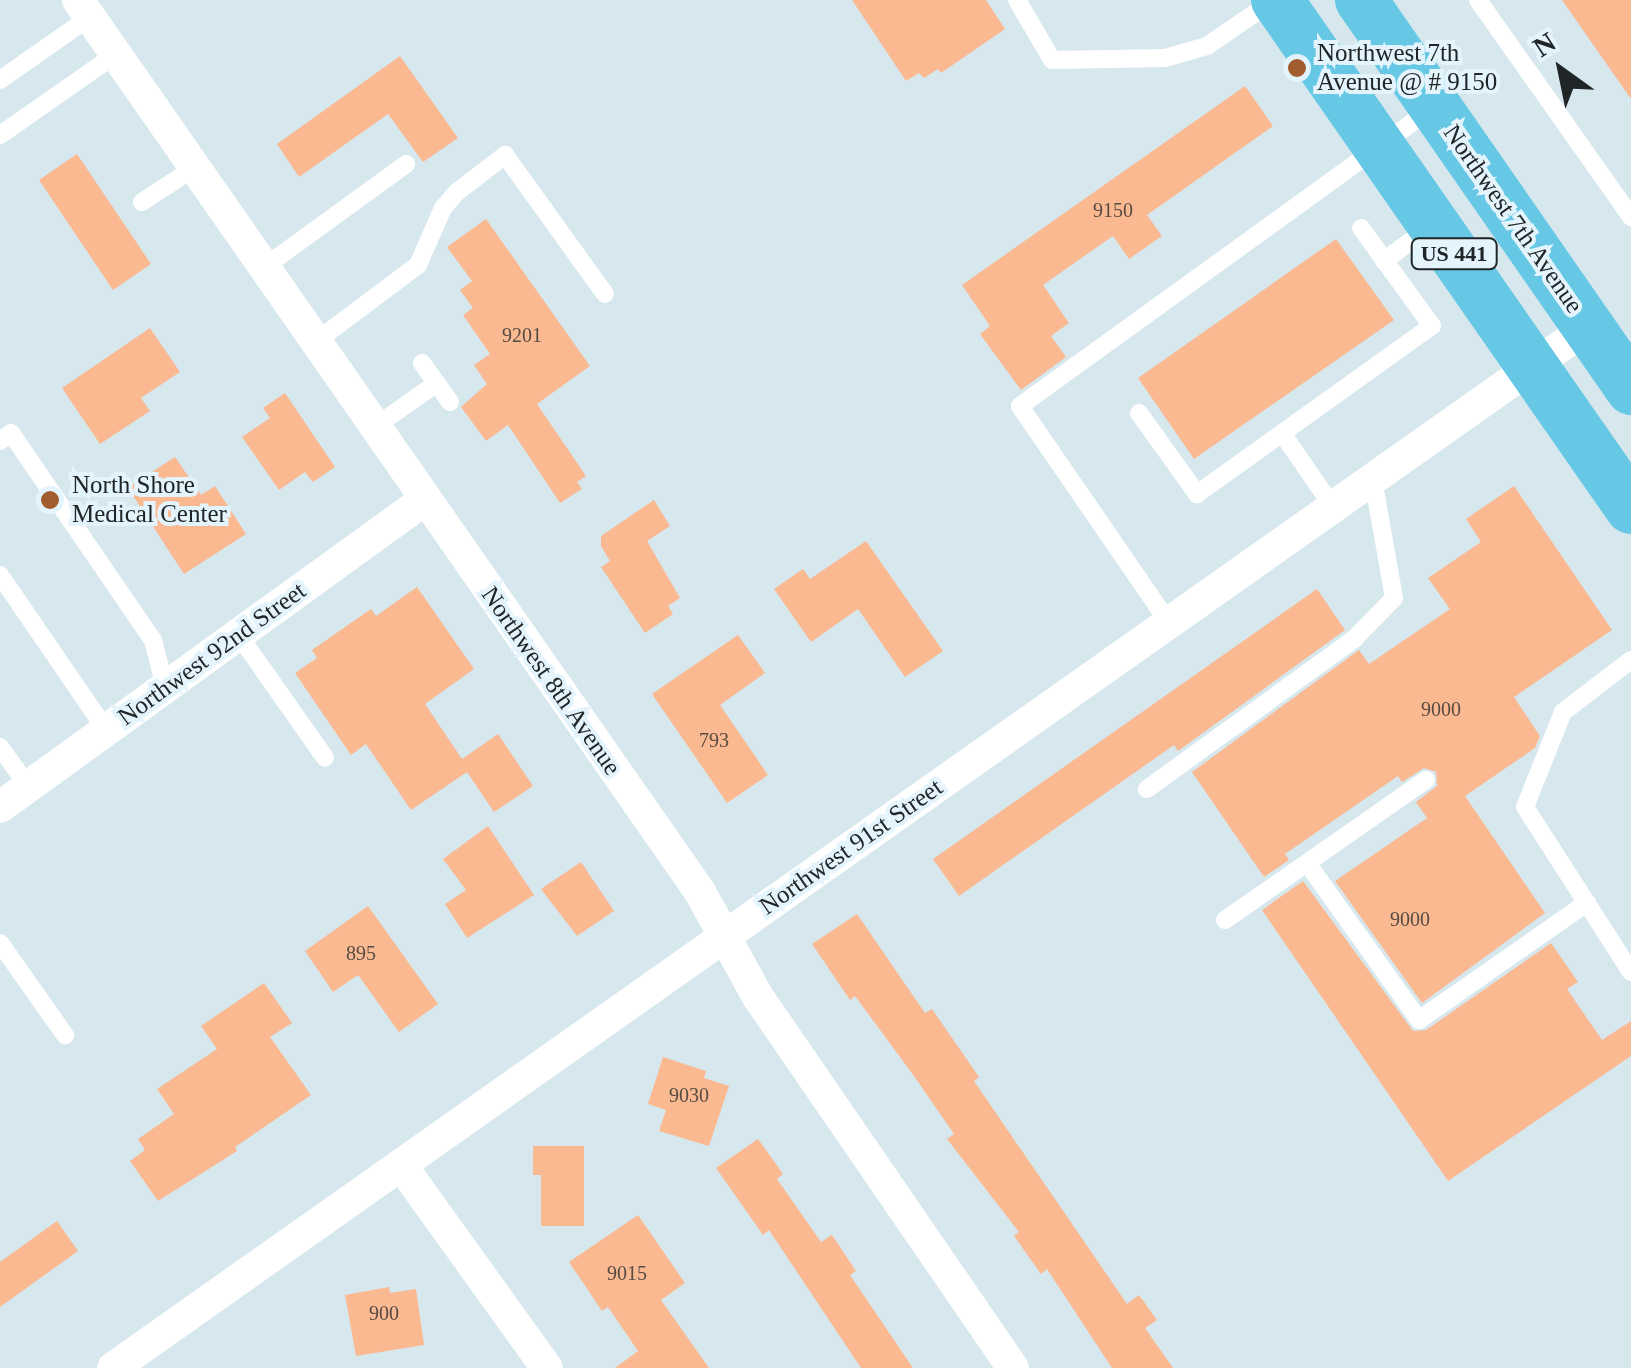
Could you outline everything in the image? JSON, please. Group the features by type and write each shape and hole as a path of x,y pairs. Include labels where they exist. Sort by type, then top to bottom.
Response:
{"main road":[{"name":"US 441","path":"1275,0 1631,508"},
{"name":"Northwest 7th Avenue","path":"1361,0 1617,360"}],"street":[{"name":"Northwest 8th Avenue","path":"84,8 373,428 700,892 758,997 1013,1368"},
{"name":"Northwest 91st Street","path":"114,1368 1532,365 1617,360"},
{"name":"Northwest 92nd Street","path":"0,807 424,500"},
{"path":"401,1164 547,1368"}],"lane":[{"path":"1018,0 1052,60 1166,58 1207,46 1275,0"},
{"path":"1478,0 1631,217"},
{"path":"0,80 84,8"},
{"path":"0,135 116,54"},
{"path":"1170,622 1020,406 1436,106"},
{"path":"314,343 418,266 443,208 456,192 506,156 605,294"},
{"path":"263,268 406,164"},
{"path":"142,202 194,168"},
{"path":"1384,261 1433,224"},
{"path":"1140,413 1197,494 1432,326 1361,228"},
{"path":"422,362 450,402"},
{"path":"373,428 437,384"},
{"path":"4,431 153,640 165,687"},
{"path":"1282,433 1333,507"},
{"path":"1147,789 1354,640 1394,598 1373,479"},
{"path":"0,576 106,730"},
{"path":"238,634 325,758"},
{"path":"1630,663 1563,712 1526,806 1631,972"},
{"path":"0,747 28,786"},
{"path":"1225,920 1426,780"},
{"path":"1306,863 1420,1020 1587,903"},
{"path":"0,943 65,1035"}],"building":[{"path":"852,0 986,0 1005,29 941,73 938,69 924,78 919,73 906,81"},
{"path":"1562,0 1631,0 1631,99"},
{"path":"400,56 458,138 423,162 388,114 299,177 277,144"},
{"path":"1245,86 1273,126 1147,215 1162,236 1129,259 1113,236 1043,285 1069,323 1051,336 1066,357 1021,390 980,334 990,326 962,285"},
{"path":"77,154 151,264 113,290 39,180"},
{"path":"486,219 590,366 537,404 586,476 577,482 582,489 560,503 508,425 486,441 461,407 487,384 474,365 490,354 463,315 473,308 460,290 472,281 447,247"},
{"path":"1336,239 1394,320 1194,459 1138,378"},
{"path":"150,328 180,372 141,398 150,411 100,444 62,388"},
{"path":"285,393 335,467 313,482 305,472 279,490 242,437 270,418 263,408"},
{"path":"175,457 201,495 215,486 246,534 184,574 128,488"},
{"path":"1514,486 1612,630 1514,697 1540,736 1535,748 1465,796 1545,913 1422,1003 1335,881 1427,818 1416,802 1437,786 1436,772 1424,768 1402,782 1398,776 1285,854 1289,860 1264,877 1192,772 1359,650 1369,664 1450,609 1428,578 1481,542 1466,519"},
{"path":"654,500 670,526 647,541 680,598 668,606 673,614 645,633 601,567 610,561 601,546 601,536"},
{"path":"866,541 943,651 905,677 858,609 811,642 774,589 803,569 810,579"},
{"path":"417,587 474,669 425,704 462,759 498,734 533,786 494,812 467,772 411,810 366,744 351,755 295,673 317,658 312,650 371,609 376,616"},
{"path":"1317,589 1345,630 1178,751 1174,745 959,896 933,859"},
{"path":"738,635 765,673 720,705 768,775 727,803 652,694"},
{"path":"488,826 534,895 467,938 445,904 466,890 443,859"},
{"path":"581,862 614,911 577,936 541,889"},
{"path":"1303,881 1413,1031 1426,1030 1551,943 1578,982 1567,989 1602,1040 1631,1021 1631,1056 1448,1181 1262,910"},
{"path":"368,906 438,1004 399,1032 358,975 333,992 305,951"},
{"path":"857,914 925,1013 932,1009 979,1077 974,1081 1127,1304 1139,1295 1157,1320 1145,1328 1173,1368 1112,1368 1047,1269 1041,1274 1014,1236 1019,1232 947,1139 954,1134 914,1076 855,996 850,1000 812,944"},
{"path":"264,983 292,1023 270,1037 311,1095 235,1147 237,1151 158,1201 130,1161 145,1150 138,1139 174,1114 157,1089 217,1049 201,1026"},
{"path":"663,1057 706,1071 704,1078 729,1086 709,1146 659,1131 666,1110 648,1104"},
{"path":"758,1139 783,1174 777,1179 821,1242 832,1235 856,1271 850,1275 913,1368 861,1368 769,1230 763,1235 716,1168"},
{"path":"533,1146 584,1146 584,1226 541,1226 541,1175 533,1175"},
{"path":"638,1215 685,1283 661,1300 709,1368 615,1368 638,1351 608,1307 602,1311 569,1262"},
{"path":"57,1221 78,1251 0,1307 0,1262"},
{"path":"389,1287 390,1293 416,1289 424,1345 356,1356 345,1295"}],"place":[{"name":"Northwest 7th Avenue @ # 9150","path":"1297,68"},
{"name":"North Shore Medical Center","path":"50,500"}]}
